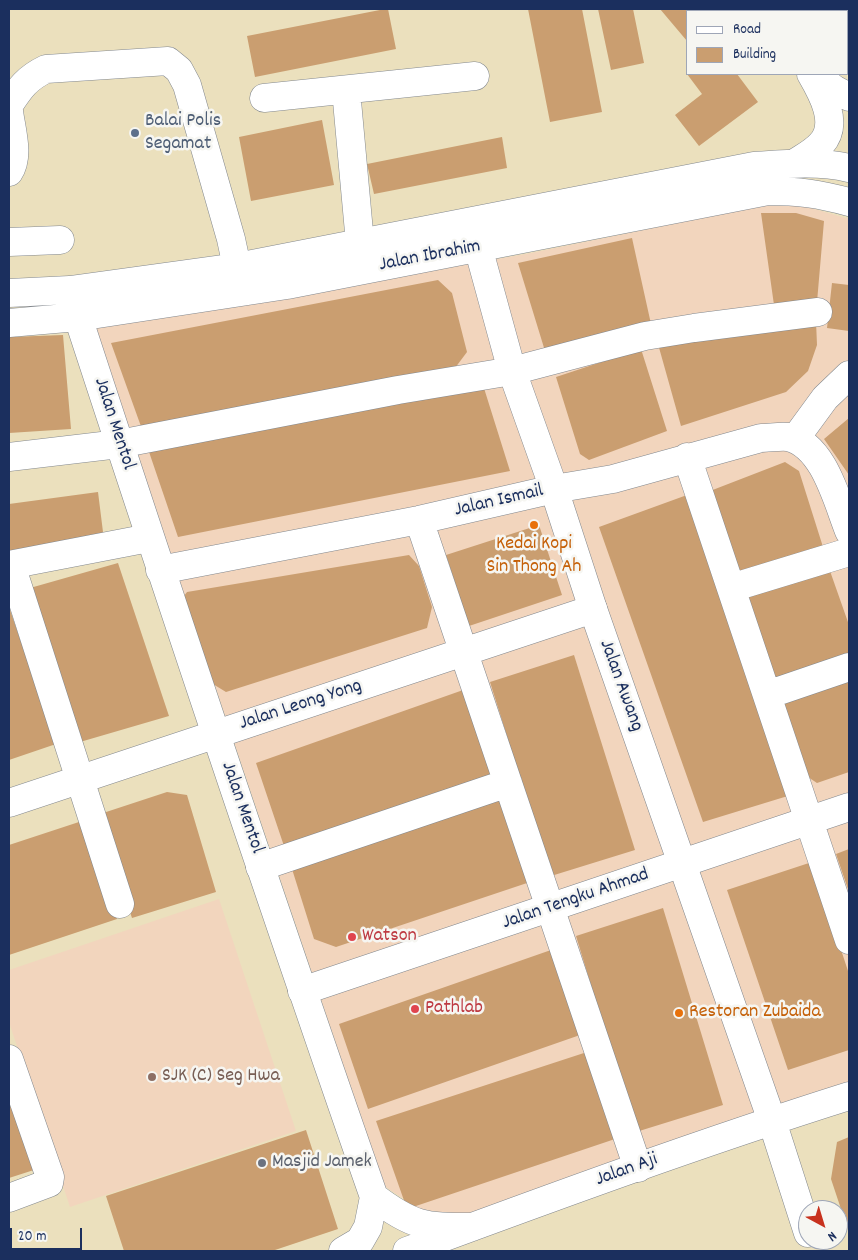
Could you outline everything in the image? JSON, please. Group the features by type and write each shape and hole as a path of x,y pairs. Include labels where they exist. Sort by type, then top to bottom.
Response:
{"main road":[{"path":"9,105 18,90 31,77 46,69 168,61 179,70 187,85 231,239 236,267"},
{"path":"795,163 823,143 828,131 829,116 812,75"},
{"path":"813,75 849,97"},
{"path":"264,98 475,76"},
{"path":"346,90 360,243"},
{"path":"9,111 14,152 12,167 9,172"},
{"name":"Jalan Ibrahim","path":"9,294 79,289 236,267 754,166 795,163 831,164 849,168"},
{"name":"Jalan Ibrahim","path":"9,323 78,317 287,285 768,191 798,191 849,202"},
{"path":"9,242 60,240"},
{"name":"Jalan Awang","path":"478,248 512,371 772,1121 798,1202"},
{"path":"9,457 120,444 398,390 512,371 646,336 818,312"},
{"name":"Jalan Mentol","path":"78,317 149,538 302,991 374,1197"},
{"path":"795,440 825,398 849,375"},
{"name":"Jalan Ismail","path":"160,570 419,520 554,489 613,478 761,438 786,437 795,440 816,454 824,468 849,532"},
{"path":"687,457 849,940"},
{"path":"419,520 638,1168"},
{"path":"120,904 10,565 149,538"},
{"path":"731,588 849,552"},
{"name":"Jalan Leong Yong","path":"10,799 81,779 593,608"},
{"path":"767,695 849,667"},
{"path":"260,867 508,783"},
{"name":"Jalan Tengku Ahmad","path":"302,991 849,807"},
{"path":"9,1059 50,1177 50,1183 9,1198"},
{"name":"Jalan Aji","path":"407,1251 772,1121 849,1096"},
{"path":"344,1251 360,1241 368,1227 374,1197 395,1213 414,1222 437,1227 472,1227"}],"shaded area":[{"path":"765,205 804,206 849,219 849,1082 593,1168 465,1215 421,1210 384,1186 94,328 526,254"},
{"name":"SJK (C) Seg Hwa","path":"219,899 296,1131 70,1207 9,1022 9,970"}],"building":[{"path":"388,9 396,49 255,77 247,36"},
{"path":"528,9 582,9 602,112 550,122"},
{"path":"598,9 633,9 644,63 611,70"},
{"path":"660,9 712,10 686,10 686,40"},
{"path":"849,9 849,47 848,10 800,10"},
{"path":"688,75 738,75 758,102 699,146 675,115 702,94"},
{"path":"322,120 334,185 251,201 239,137"},
{"path":"502,137 507,168 374,194 367,164"},
{"path":"761,213 796,213 824,221 817,302 774,305"},
{"path":"632,238 651,324 545,351 518,263"},
{"path":"438,280 452,293 467,352 452,372 143,432 111,343"},
{"path":"832,283 849,285 849,331 827,328"},
{"path":"816,321 817,345 808,371 786,392 681,426 658,344"},
{"path":"63,335 71,429 9,433 9,337"},
{"path":"641,349 667,431 589,460 580,454 556,377"},
{"path":"483,385 510,471 178,537 147,446"},
{"path":"849,418 849,475 824,439"},
{"path":"785,462 799,471 823,547 739,576 710,491"},
{"path":"98,492 104,540 9,553 9,504"},
{"path":"687,495 791,795 703,822 599,527"},
{"path":"539,525 562,595 469,626 446,555"},
{"path":"409,555 419,566 432,607 427,628 226,692 208,681 179,603 187,592"},
{"path":"118,563 169,716 80,742 30,588"},
{"path":"830,571 849,625 849,656 774,681 746,595"},
{"path":"9,607 56,744 9,760"},
{"path":"574,655 635,850 551,876 490,682"},
{"path":"849,678 849,772 817,783 802,773 781,701"},
{"path":"466,689 496,775 285,849 256,763"},
{"path":"167,792 187,795 216,892 132,918 97,815"},
{"path":"503,795 533,881 336,947 314,939 292,869"},
{"path":"85,820 117,919 9,955 9,845"},
{"path":"849,849 849,892 836,854"},
{"path":"812,862 849,974 849,1050 788,1070 727,890"},
{"path":"663,908 723,1105 636,1132 576,936"},
{"path":"551,950 580,1035 368,1109 339,1024"},
{"path":"587,1052 615,1139 407,1209 376,1121"},
{"path":"9,1081 37,1169 9,1178"},
{"name":"Masjid Jamek","path":"306,1130 338,1229 272,1251 124,1251 106,1196"},
{"path":"849,1137 849,1233 848,1200 838,1200 831,1179 837,1142"}],"place":[{"name":"Balai Polis Segamat","path":"135,133"},
{"name":"Kedai Kopi Sin Thong Ah","path":"534,525"},
{"name":"Watson","path":"352,937"},
{"name":"Pathlab","path":"415,1009"},
{"name":"Restoran Zubaida","path":"679,1013"},
{"name":"SJK (C) Seg Hwa","path":"152,1077"},
{"name":"Masjid Jamek","path":"262,1163"}]}
